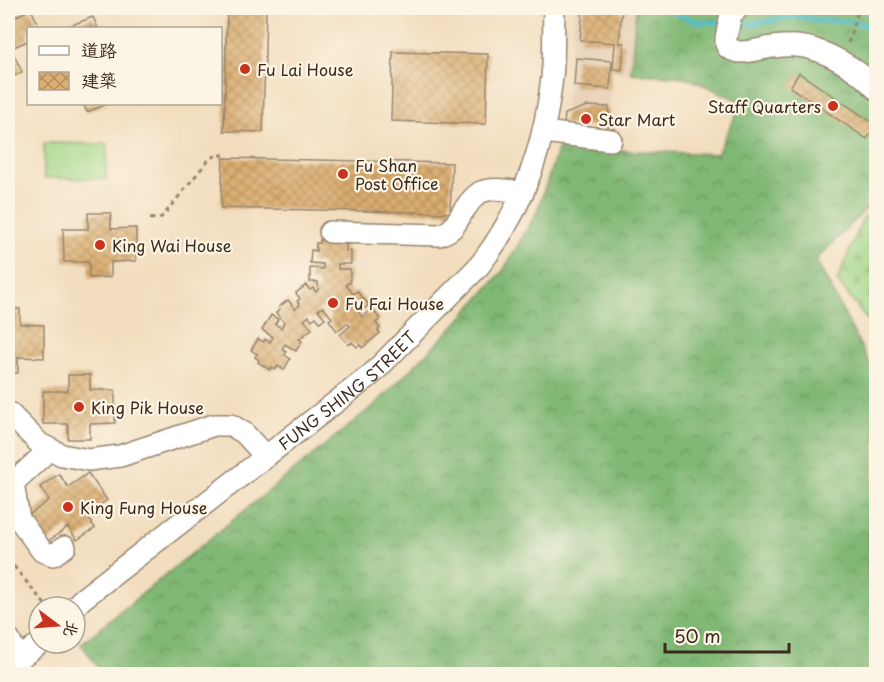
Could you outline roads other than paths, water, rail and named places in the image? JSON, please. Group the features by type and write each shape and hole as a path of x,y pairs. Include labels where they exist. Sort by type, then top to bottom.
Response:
{"street":[{"name":"FUNG SHING STREET","path":"87,595 372,374 494,248 523,194 535,163 546,122 552,83 554,8"},
{"path":"735,10 721,46 741,52 782,46 809,48 847,65 863,75 876,89"},
{"path":"543,132 611,140"},
{"path":"330,231 439,235 451,231 464,209 479,193 492,190 512,190 523,194"},
{"path":"8,412 40,444 62,455 89,460 120,456 214,425 231,425 244,433 266,457"},
{"path":"50,448 14,482 14,489 19,519 42,551 53,555 65,547"},
{"path":"8,638 13,662 27,652"}],"waterway":[{"path":"665,9 698,22 726,22"},
{"path":"735,21 750,24 801,17 820,21 860,23 876,32"}],"place":[{"name":"Fu Lai House","path":"245,69"},
{"name":"Staff Quarters","path":"833,106"},
{"name":"Star Mart","path":"586,119"},
{"name":"Fu Shan Post Office","path":"343,174"},
{"name":"King Wai House","path":"100,245"},
{"name":"Fu Fai House","path":"333,303"},
{"name":"King Pik House","path":"79,407"},
{"name":"King Fung House","path":"68,507"}]}
